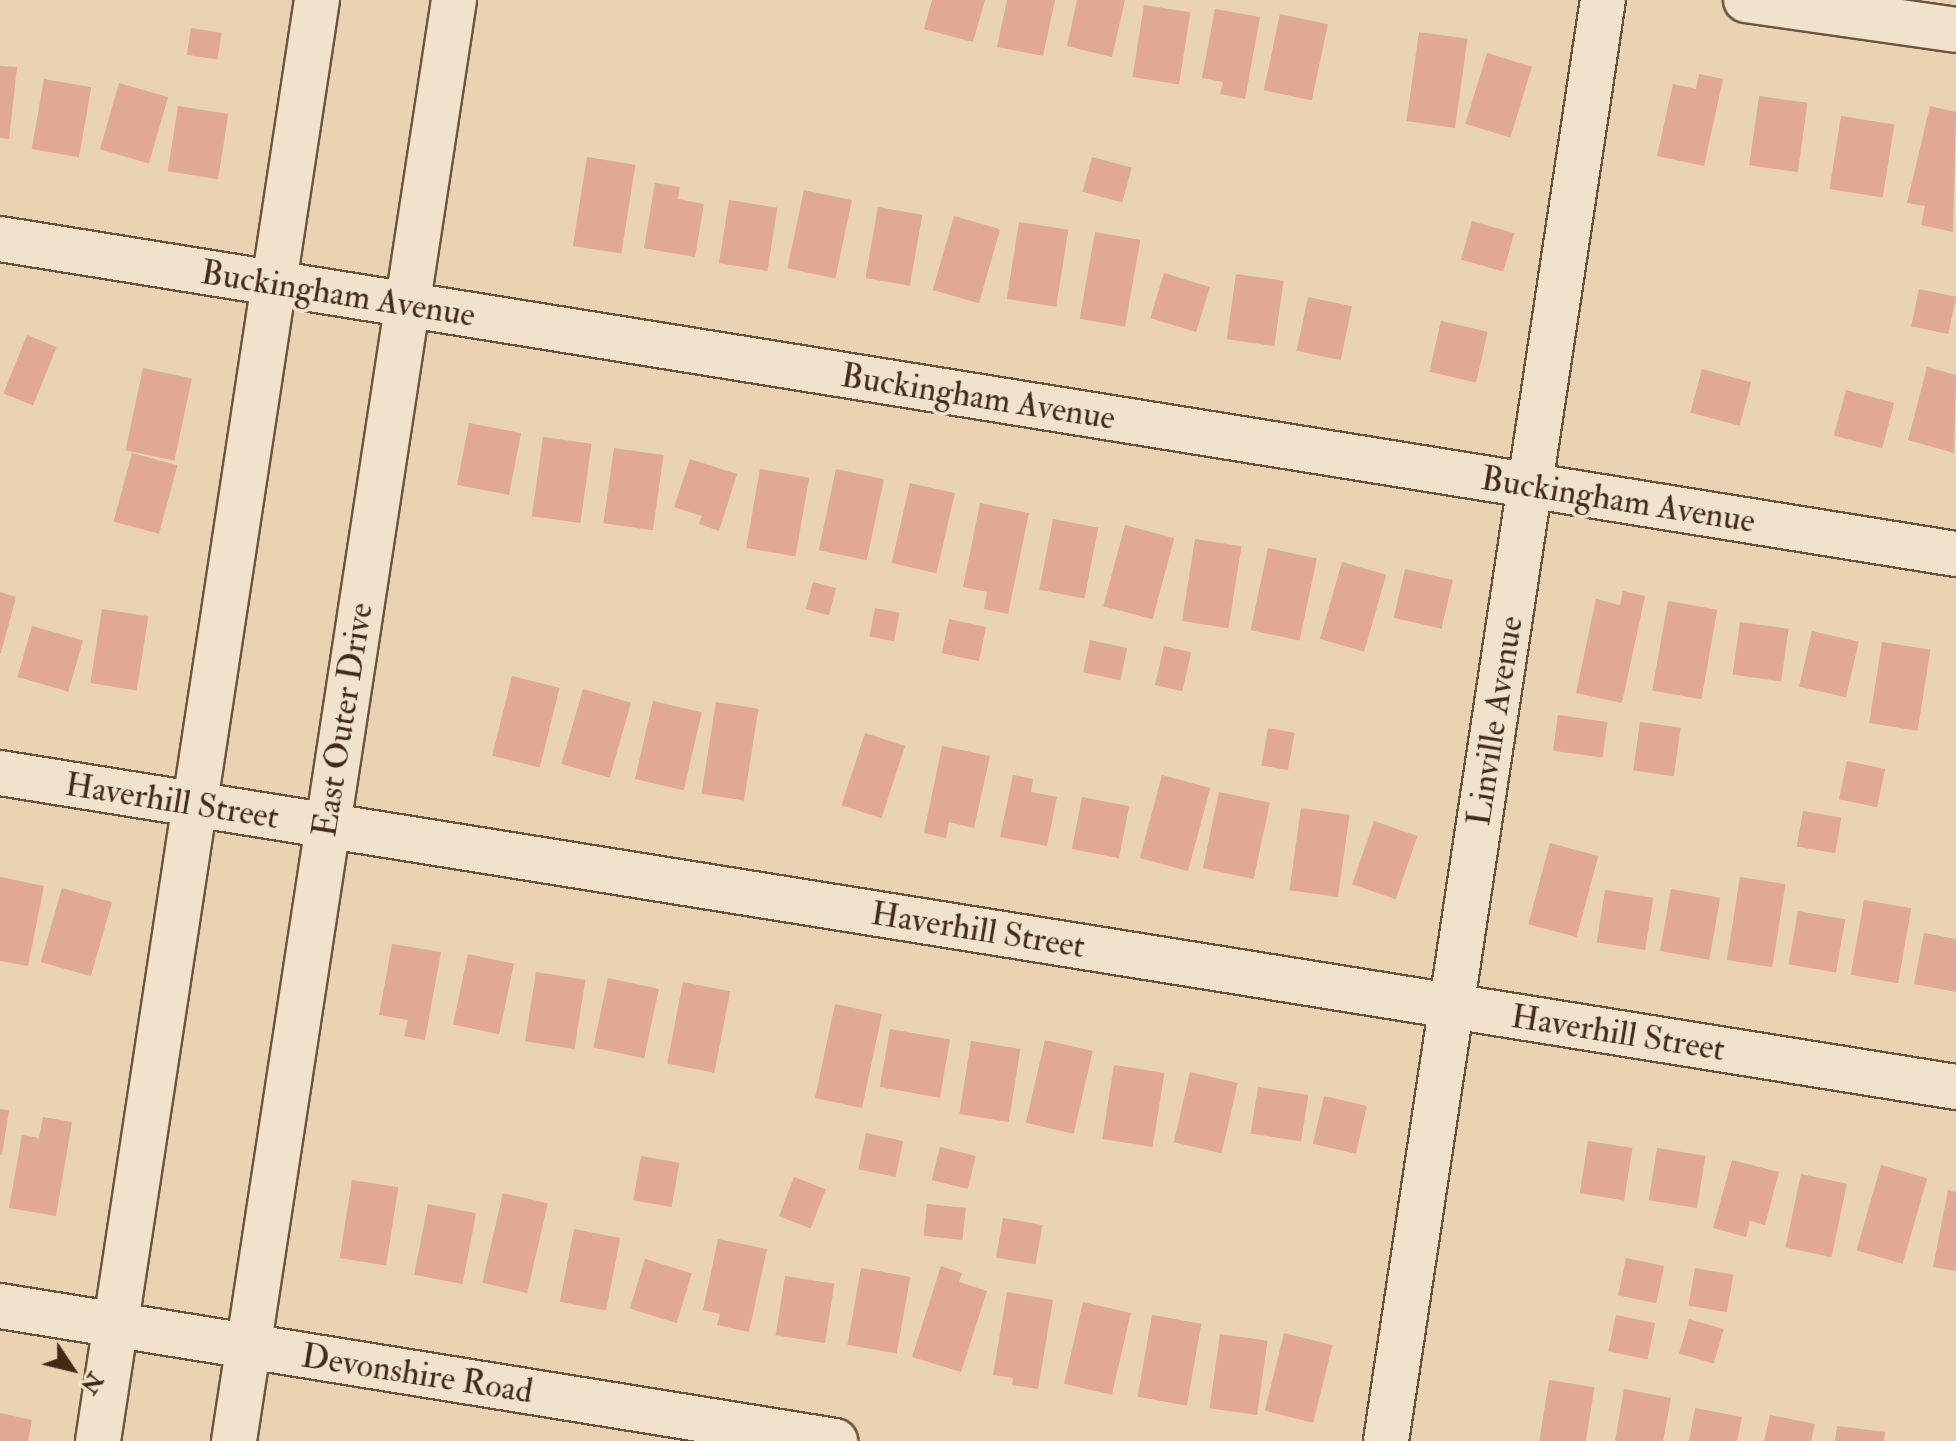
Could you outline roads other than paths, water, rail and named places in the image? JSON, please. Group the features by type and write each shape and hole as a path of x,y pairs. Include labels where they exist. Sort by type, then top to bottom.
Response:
{"street":[{"path":"98,1441 317,0"},
{"name":"East Outer Drive","path":"234,1441 454,0"},
{"name":"Linville Avenue","path":"1386,1441 1603,0"},
{"path":"1746,0 1956,30"},
{"name":"Buckingham Avenue","path":"0,239 1956,554"},
{"name":"Haverhill Street","path":"0,773 1956,1087"},
{"name":"Devonshire Road","path":"0,1306 835,1441"}]}
